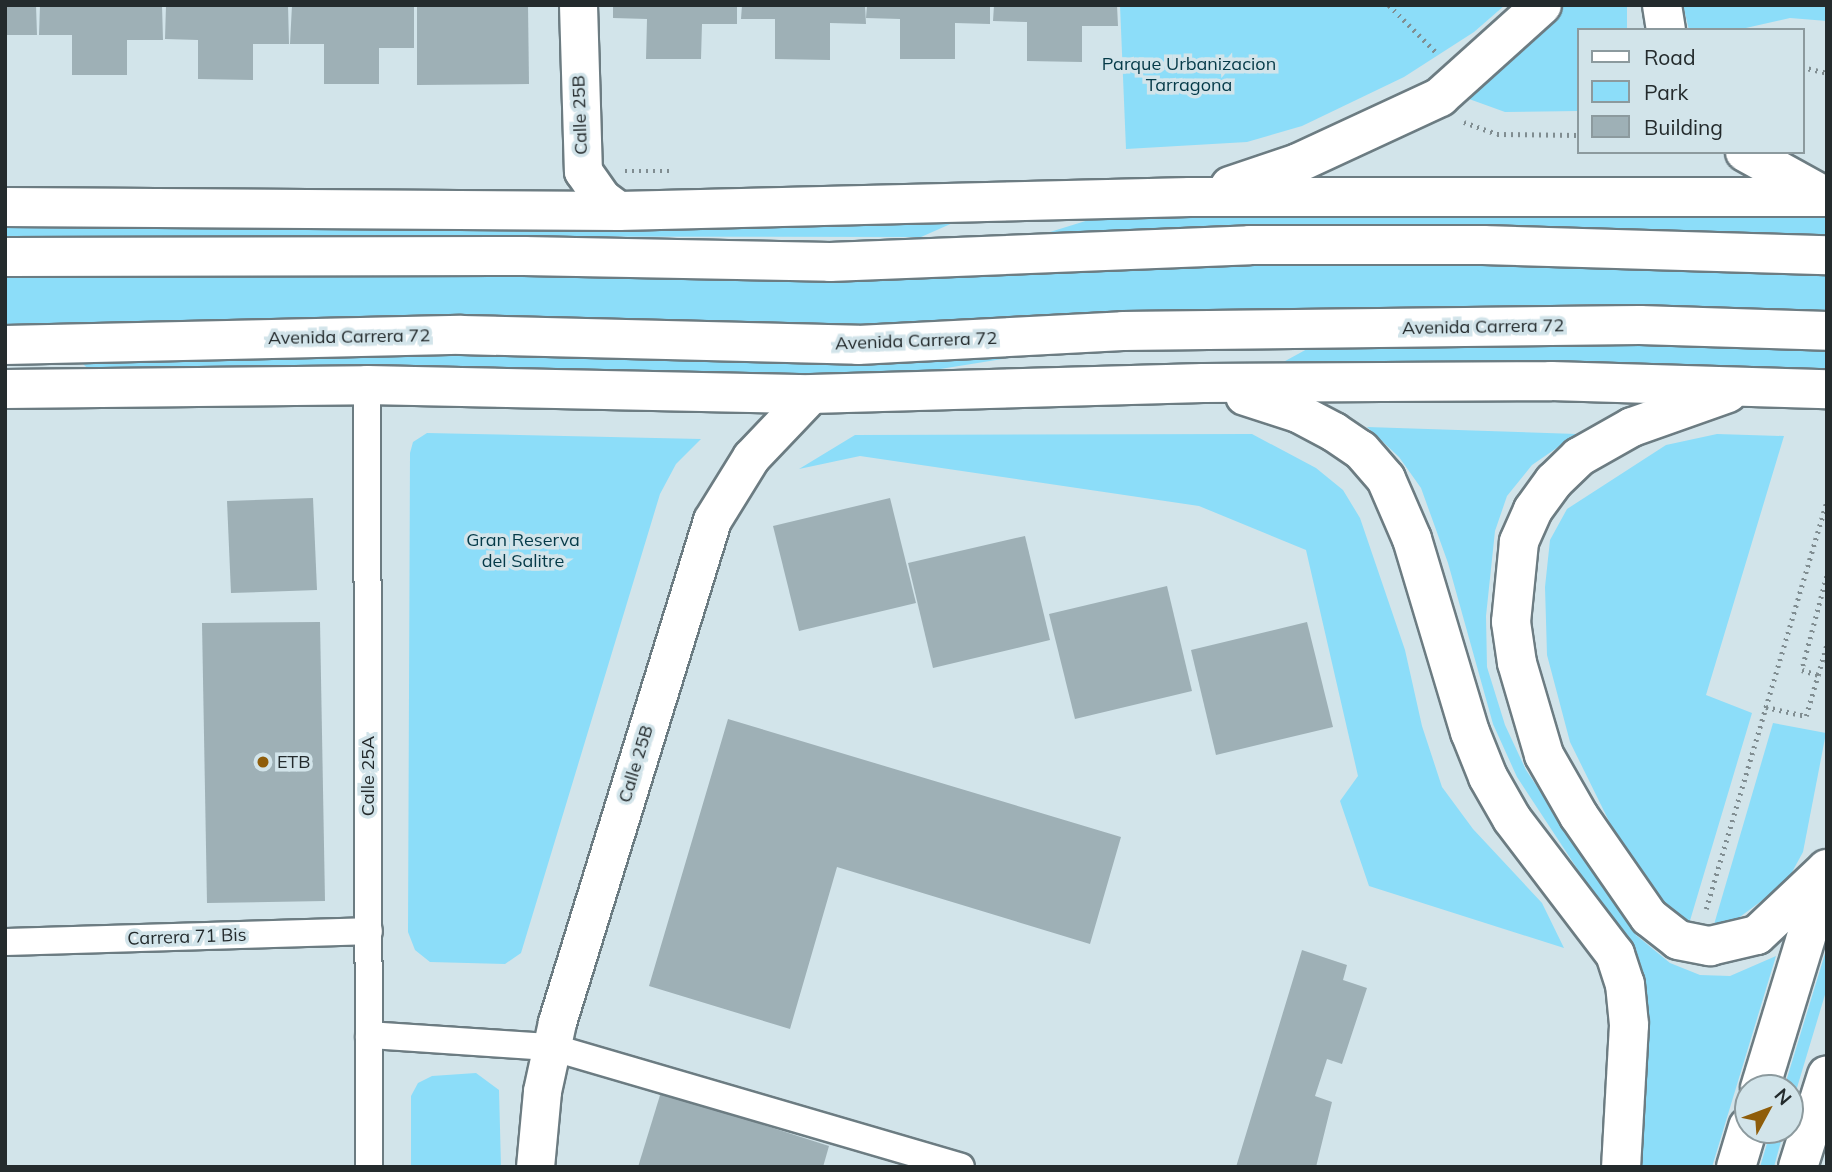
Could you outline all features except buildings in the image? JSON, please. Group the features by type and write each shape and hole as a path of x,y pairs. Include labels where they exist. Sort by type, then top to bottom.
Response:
{"main road":[{"path":"1190,197 1298,163 1440,97 1542,5"},
{"path":"1662,5 1666,28"},
{"path":"1749,154 1827,197"},
{"path":"5,207 620,211 1190,197 1827,197"},
{"path":"954,256 1059,200"},
{"path":"5,257 511,256 830,262 1250,245 1483,245 1827,255"},
{"name":"Avenida Carrera 72","path":"5,346 461,335 858,345 1123,331 1640,325 1827,331"},
{"path":"1203,383 1293,330"},
{"path":"5,346 74,390"},
{"path":"1203,383 1314,421 1361,450 1386,479 1412,539 1470,732 1488,777 1512,819 1598,926 1622,974 1629,1025 1621,1167"},
{"path":"5,389 367,385 811,394 1203,383 1755,385 1827,389"},
{"path":"1755,385 1632,427 1579,457 1533,510 1520,542 1513,583 1511,622 1517,663 1544,755 1579,816 1649,917 1678,940 1695,944 1733,944 1757,935 1827,869"},
{"path":"1764,1074 1827,869"},
{"path":"1798,1167 1827,1075"},
{"path":"1736,1167 1743,1144"}],"street":[{"name":"Calle 25B","path":"578,5 583,171 603,198 620,211"},
{"name":"Calle 25A","path":"367,385 369,1167"},
{"name":"Calle 25B","path":"535,1167 551,1047 712,520 751,457 811,394"},
{"name":"Carrera 71 Bis","path":"5,942 369,932"},
{"path":"369,1035 551,1047 961,1167"}],"path":[{"path":"1389,5 1445,61"},
{"path":"1804,67 1827,73"},
{"path":"1467,125 1497,134 1576,135"},
{"path":"583,171 678,172"},
{"path":"1695,944 1827,500"},
{"path":"1818,675 1801,670 1827,576"},
{"path":"1766,707 1806,716 1827,644"}],"green space":[{"name":"Parque Urbanizacion Tarragona","path":"1120,5 1505,5 1474,32 1404,77 1302,126 1247,142 1126,149"},
{"path":"1552,5 1627,5 1627,28 1576,28 1576,111 1505,112 1458,95"},
{"path":"1683,5 1827,5 1827,21 1790,18 1746,28 1689,28"},
{"path":"1827,213 1827,235 1434,231 1037,236 1105,215"},
{"path":"955,222 921,237 5,236 5,224"},
{"path":"1267,260 1827,270 1827,313 1596,304 735,328 222,320 5,331 5,272"},
{"path":"1623,341 1827,348 1827,371 1718,366 1276,366 1309,348"},
{"path":"1027,355 909,374 93,373 75,357"},
{"path":"1367,427 1577,434 1532,465 1507,496 1495,531 1486,616 1487,667 1505,725 1526,770 1636,935 1670,963 1700,975 1730,976 1776,956 1740,1074 1734,1074 1734,1094 1712,1167 1641,1167 1646,988 1628,946 1517,777 1493,724 1448,563 1421,488 1399,457"},
{"name":"Gran Reserva del Salitre","path":"427,433 701,439 676,464 660,494 521,953 505,964 430,962 415,950 408,932 410,453 413,442"},
{"path":"1252,434 1316,468 1343,490 1360,518 1405,650 1422,726 1442,787 1473,829 1542,903 1564,948 1369,886 1340,801 1358,776 1306,550 1199,506 860,456 799,469 855,435"},
{"path":"1717,434 1784,436 1706,695 1752,713 1689,924 1636,876 1570,742 1547,655 1545,587 1550,540 1567,509 1666,445"},
{"path":"1773,723 1826,733 1803,852 1791,874 1775,891 1737,919 1713,928"},
{"path":"1827,947 1827,988 1801,1074 1788,1074"},
{"path":"476,1073 499,1090 501,1167 411,1167 411,1096 418,1083 432,1076"},
{"path":"1767,1144 1780,1144 1774,1167 1760,1167"}],"place":[{"name":"ETB","path":"263,762"}]}
